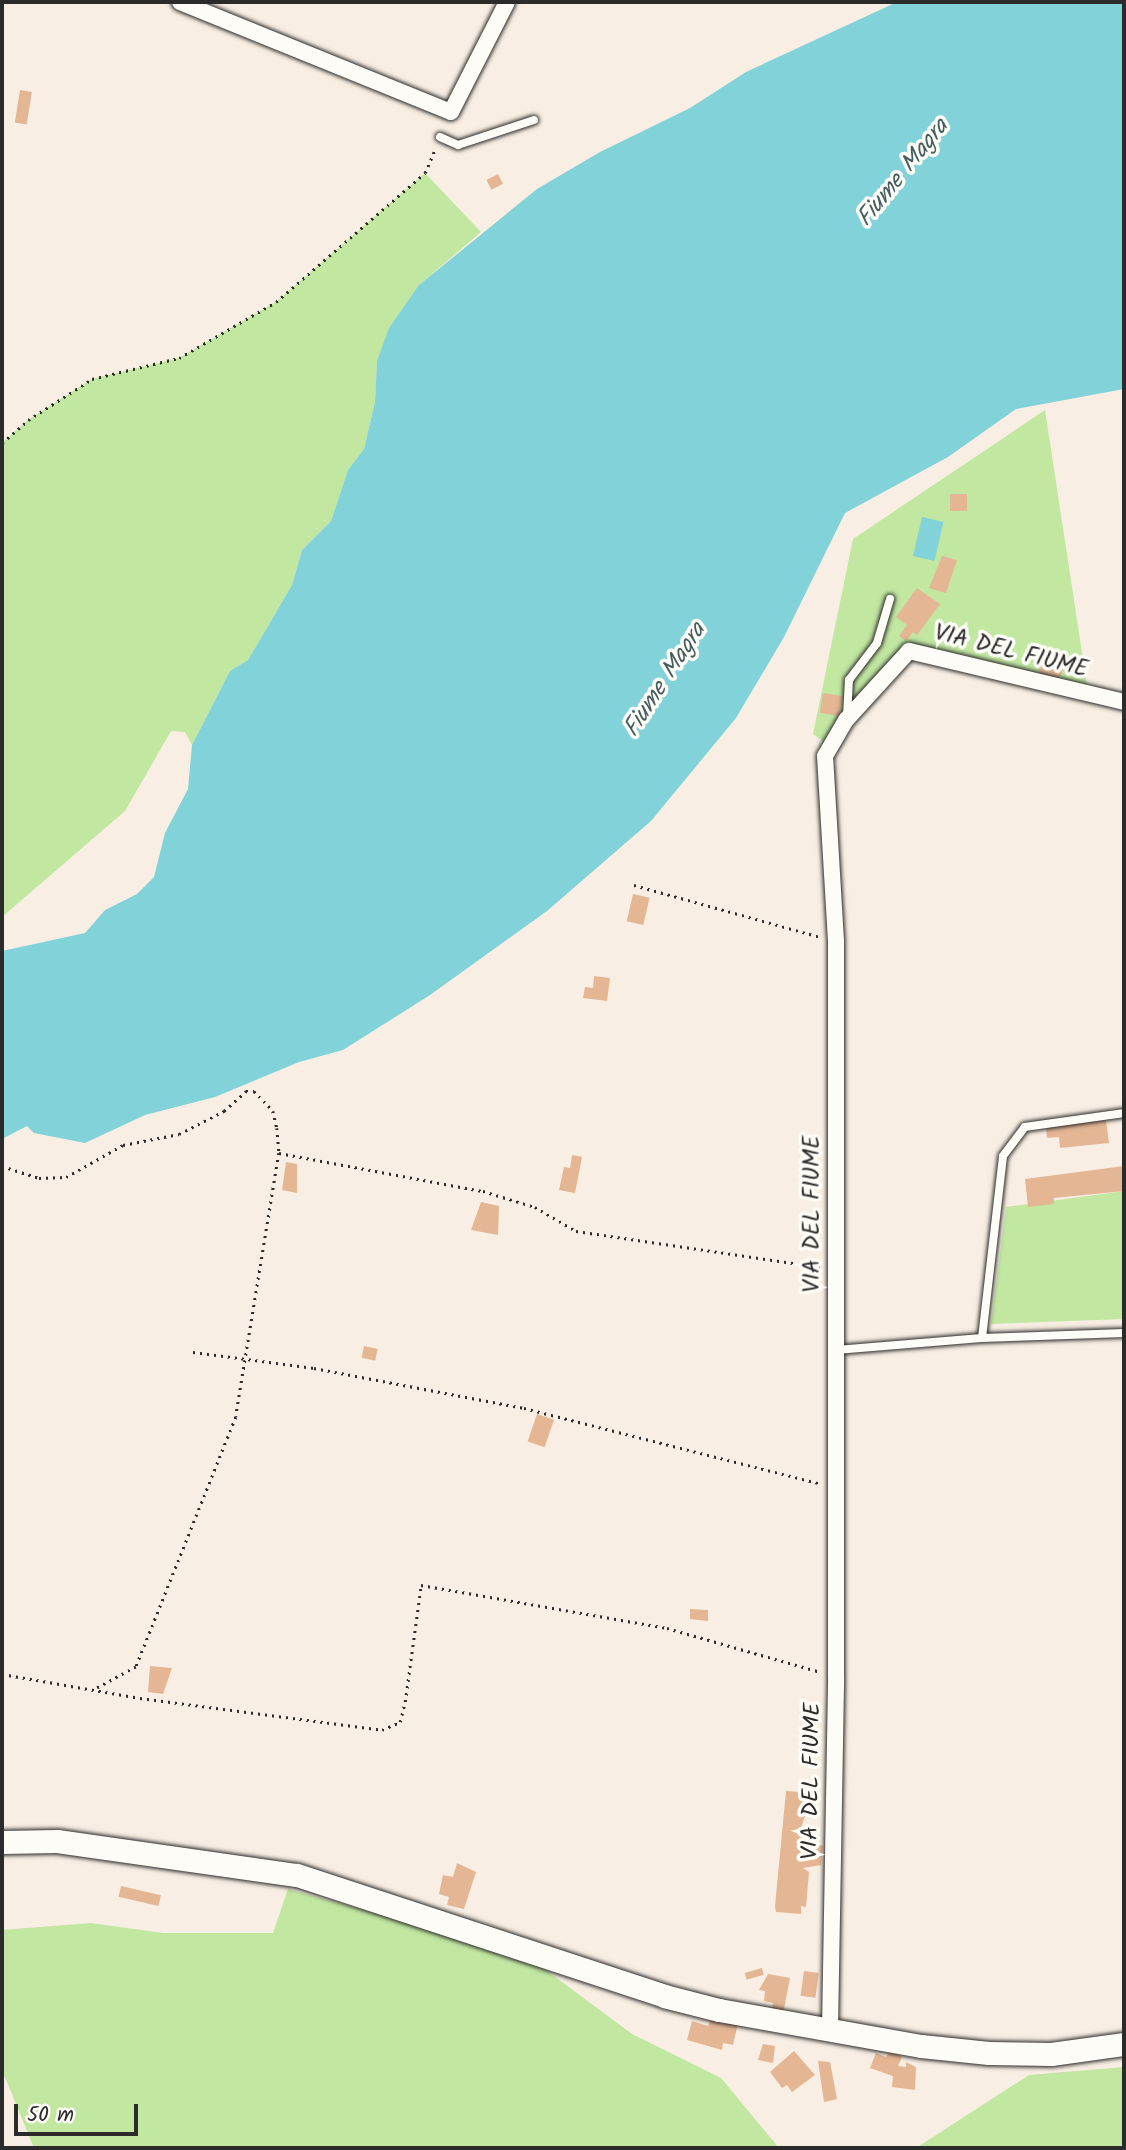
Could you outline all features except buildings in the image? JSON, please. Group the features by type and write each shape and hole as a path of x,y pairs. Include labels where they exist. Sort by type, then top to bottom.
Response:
{"main road":[{"path":"2,1842 57,1842 297,1875 489,1935 664,1996 921,2046 989,2053 1051,2054 1124,2045"}],"street":[{"path":"180,2 451,112 507,2"},
{"name":"VIA DEL FIUME","path":"830,2029 836,1677 836,941 825,756 846,720 909,651 1124,702"}],"lane":[{"path":"440,137 458,145 534,120"},
{"path":"846,720 849,680 877,643 890,598"},
{"path":"982,1338 1003,1156 1025,1128 1124,1113"},
{"path":"836,1350 982,1338 1124,1333"}],"path":[{"path":"2,443 28,420 92,379 179,358 276,302 425,173 440,137"},
{"path":"634,886 836,941"},
{"path":"2,1166 40,1178 66,1177 123,1145 179,1133 224,1111 246,1091 254,1091 273,1111 279,1153 236,1417 136,1667 97,1688"},
{"path":"279,1153 483,1191 535,1207 576,1231 836,1269"},
{"path":"193,1352 247,1359 524,1408 836,1488"},
{"path":"2,1674 97,1688 140,1698 382,1730 400,1722 421,1585 667,1628 836,1677"}],"green space":[{"path":"425,173 481,232 419,285 377,361 375,402 364,449 348,470 331,521 302,550 292,585 248,660 230,671 192,745 185,732 171,731 125,811 2,917 2,443 28,420 92,379 179,358 276,302"},
{"path":"1045,410 1088,692 908,646 828,745 813,734 853,539"},
{"path":"1124,1191 1124,1319 991,1324 1006,1207"},
{"path":"288,1889 527,1956 632,2034 721,2078 779,2148 34,2148 2,2070 2,1930 91,1923 163,1933 273,1933"},
{"path":"1124,2067 1124,2148 916,2148 1029,2075"}],"water":[{"name":"Fiume Magra","path":"897,2 1124,2 1124,389 1016,409 948,457 845,513 784,637 736,718 651,821 547,911 430,995 343,1050 299,1062 215,1097 145,1115 85,1143 34,1133 27,1126 2,1139 2,951 85,933 105,910 137,894 154,877 165,833 188,789 192,745 230,671 248,660 292,585 302,550 331,521 348,470 364,449 375,402 377,361 389,328 419,285 537,189 600,152 690,108 746,72"},
{"path":"922,517 943,522 934,561 913,556"}]}
